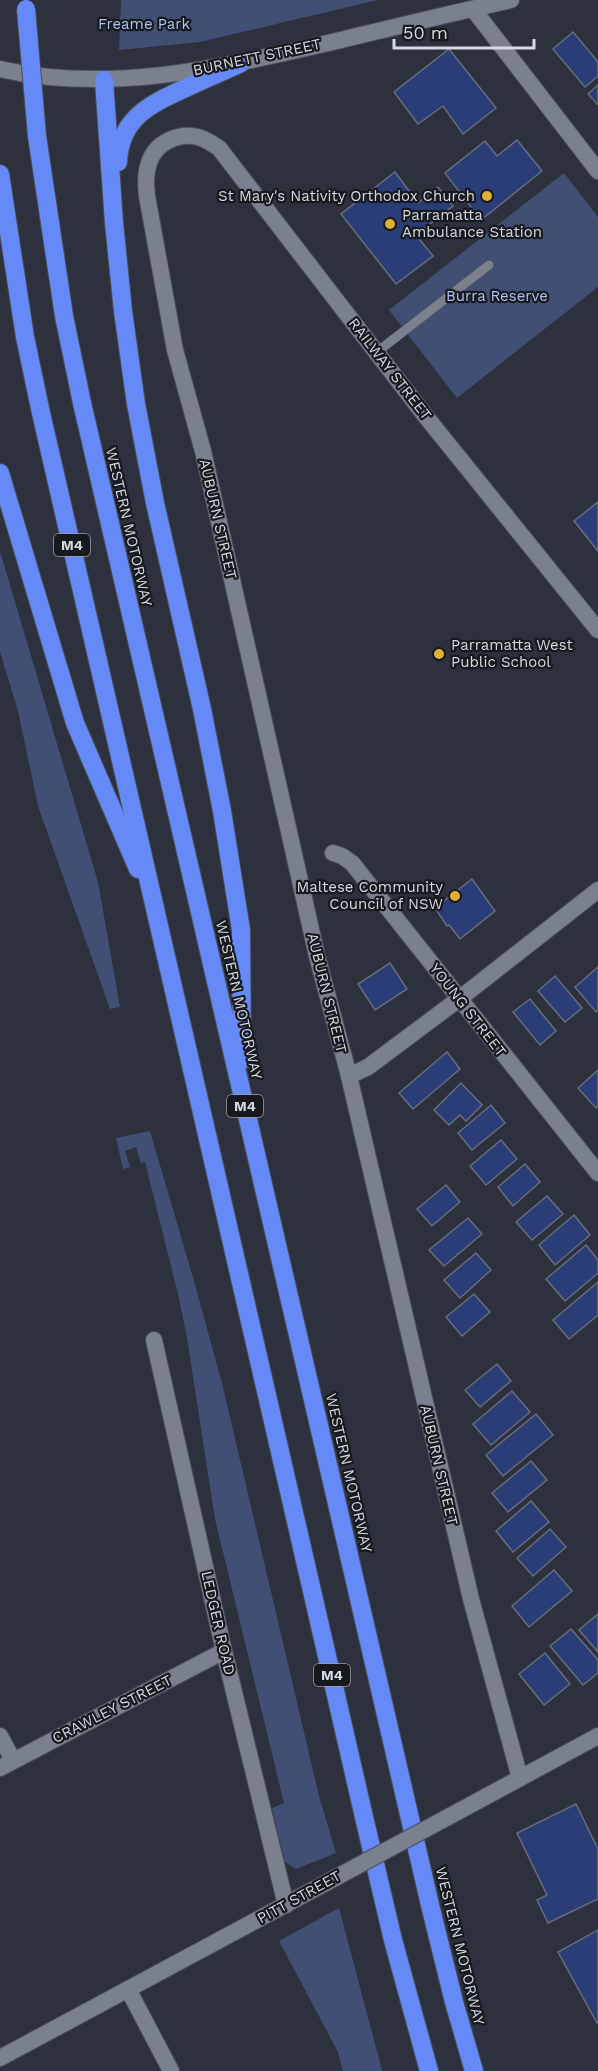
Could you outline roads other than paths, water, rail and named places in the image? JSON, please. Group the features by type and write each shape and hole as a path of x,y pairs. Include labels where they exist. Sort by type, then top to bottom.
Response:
{"highway":[{"name":"WESTERN MOTORWAY","path":"26,5 37,136 49,228 82,403 433,1916 474,2071"},
{"path":"114,223 118,152 124,133 133,121 142,111 159,100 241,63"},
{"path":"104,80 114,223 123,311 138,415 155,503 202,709 222,811 241,930 242,1092"},
{"name":"M4","path":"0,174 27,348 372,1851 429,2071"},
{"name":"M4","path":"0,473 75,723 156,912"}],"street":[{"name":"BURNETT STREET","path":"0,69 44,76 104,80 170,74 241,63 511,0"},
{"path":"473,9 598,171"},
{"name":"RAILWAY STREET","path":"169,141 187,136 198,137 219,148 427,418 598,630"},
{"name":"AUBURN STREET","path":"169,141 161,145 150,160 146,183 150,219 175,350 202,452 317,956 349,1076 471,1599 520,1778"},
{"name":"YOUNG STREET","path":"333,853 352,863 598,1173"},
{"path":"349,1076 368,1067 598,890"},
{"name":"LEDGER ROAD","path":"154,1340 224,1651 286,1905"},
{"name":"CRAWLEY STREET","path":"7,1764 224,1651"},
{"path":"0,1736 7,1764"},
{"name":"PITT STREET","path":"0,2058 598,1736"},
{"path":"128,1989 171,2071"}],"lane":[{"path":"377,352 489,265"}],"place":[{"name":"St Mary's Nativity Orthodox Church","path":"487,196"},
{"name":"Parramatta Ambulance Station","path":"390,224"},
{"name":"Parramatta West Public School","path":"439,654"},
{"name":"Maltese Community Council of NSW","path":"455,896"}],"park label":[{"name":"Freame Park","path":"144,24"},
{"name":"Burra Reserve","path":"497,296"}]}
